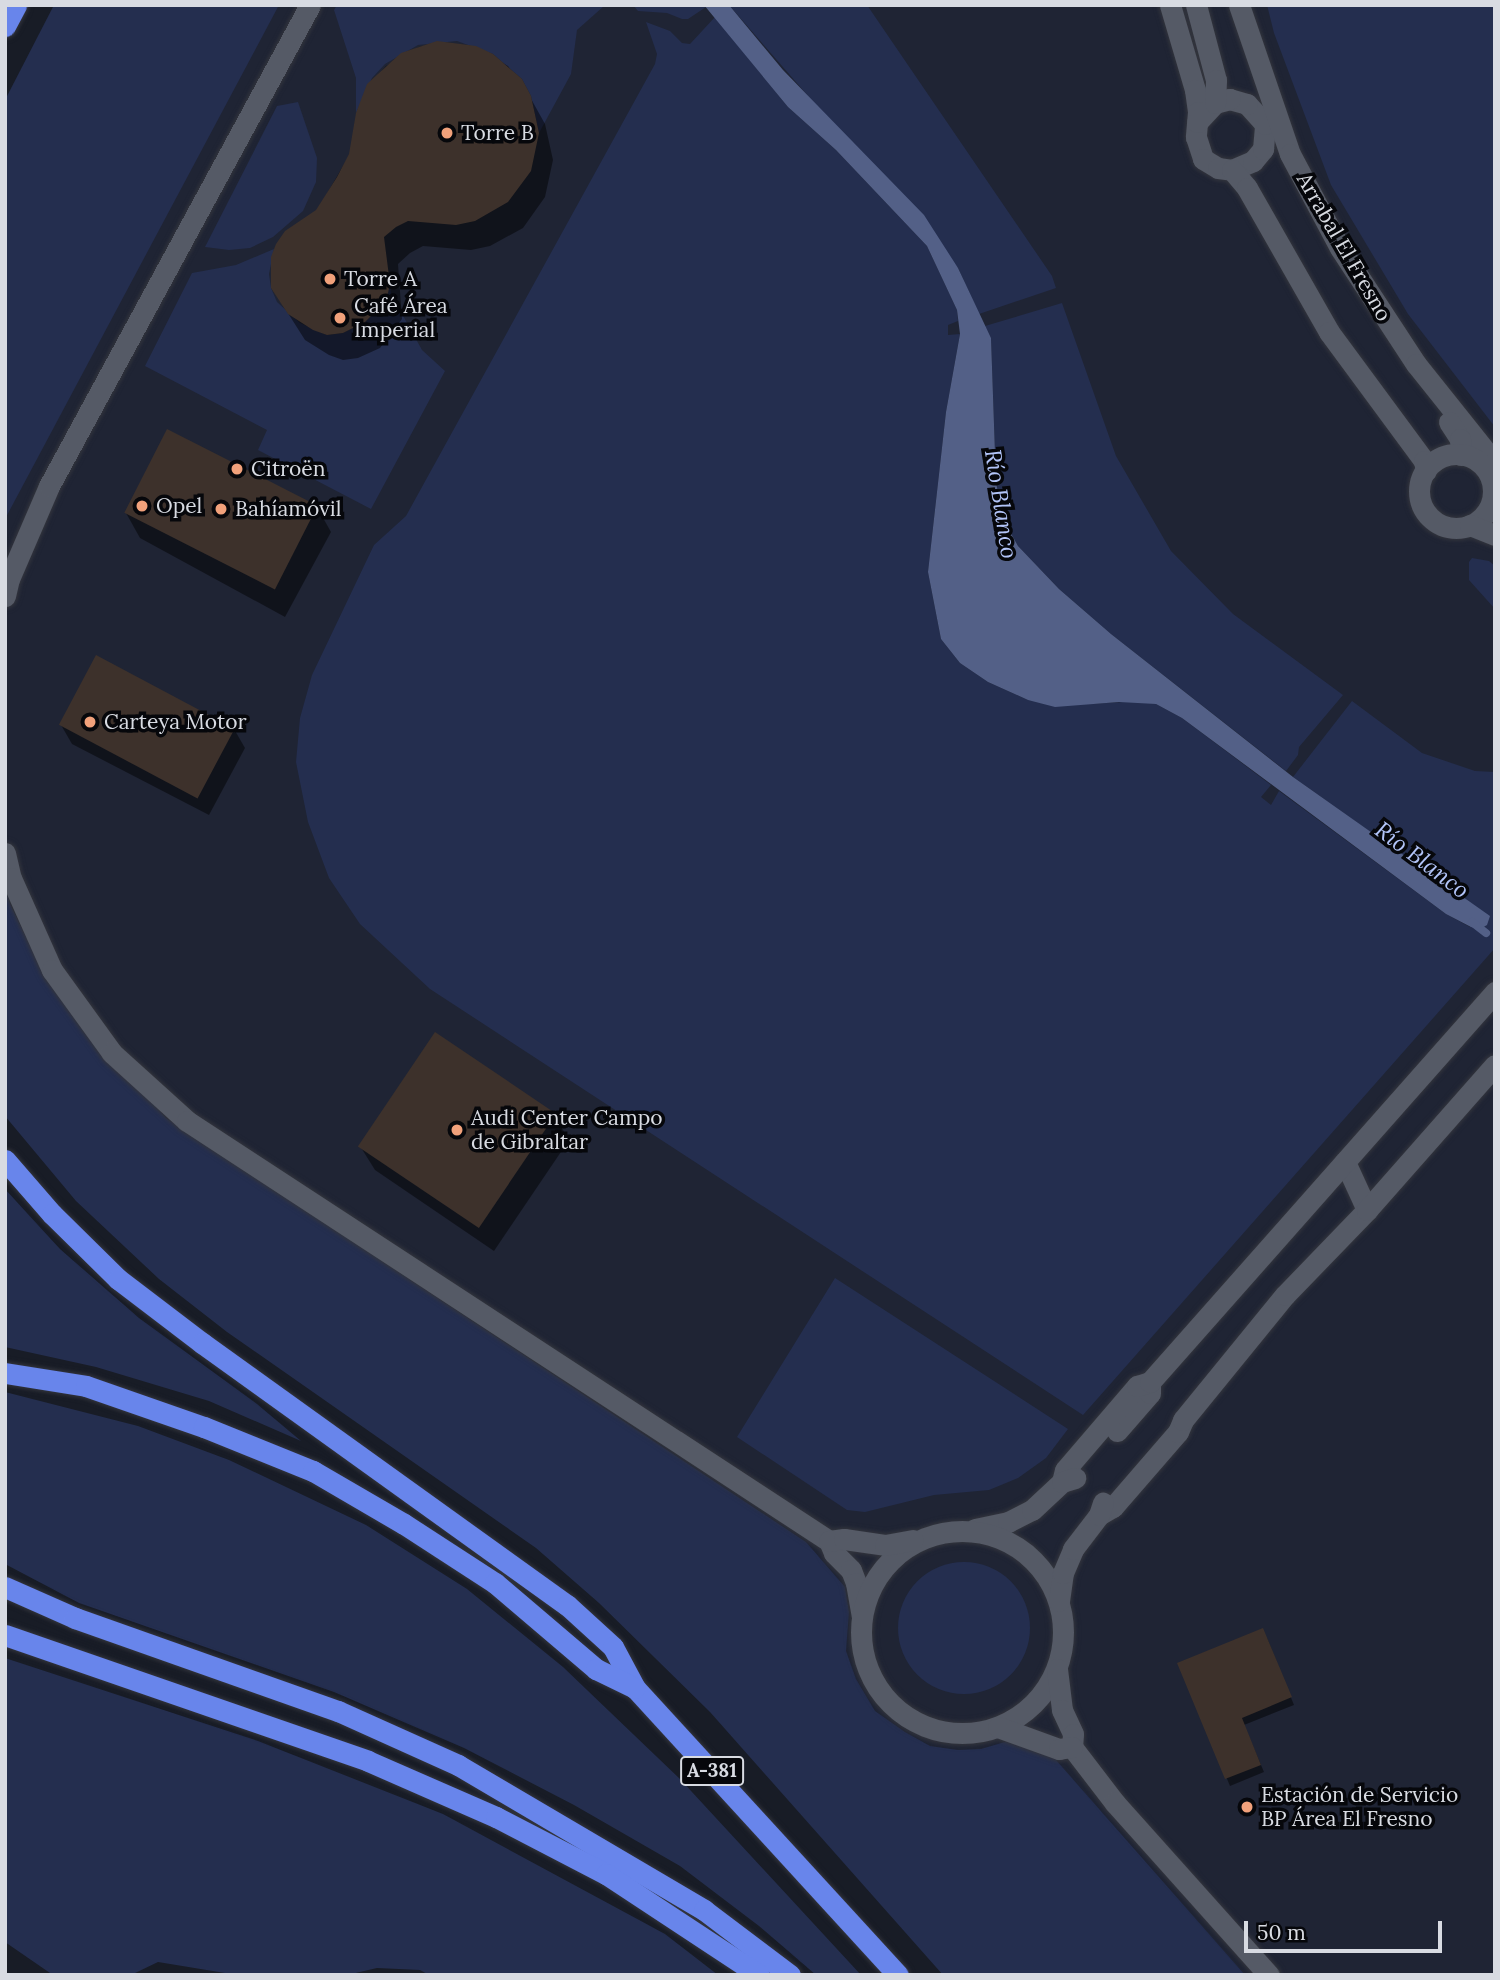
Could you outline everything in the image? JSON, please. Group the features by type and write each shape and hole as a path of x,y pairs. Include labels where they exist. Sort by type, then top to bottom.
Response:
{"highway":[{"path":"5,26 16,5"},
{"path":"5,1160 52,1214 118,1279 213,1351 567,1605 613,1647 635,1688"},
{"path":"5,1373 86,1386 204,1427 313,1471 404,1524 495,1583 596,1669 635,1688"},
{"path":"5,1587 75,1618 338,1711 458,1765 692,1902 790,1975"},
{"path":"5,1635 369,1761 496,1817 606,1874 759,1975"},
{"name":"A-381","path":"635,1688 898,1975"}],"street":[{"path":"5,596 9,579 49,486 310,5"},
{"path":"1170,5 1195,90 1196,137 1203,159 1218,169 1233,170 1245,166 1259,156 1266,135"},
{"path":"1196,5 1216,80 1215,103"},
{"path":"1197,122 1201,114 1215,103 1230,99 1247,104 1246,66 1226,5"},
{"name":"Arrabal El Fresno","path":"1239,5 1290,154 1340,248 1416,365 1494,475"},
{"name":"Arrabal El Fresno","path":"1247,104 1261,116 1266,135 1275,146 1315,230 1363,308 1412,379 1454,428 1460,439 1461,454"},
{"path":"1233,170 1247,188 1323,323 1363,383 1424,461 1426,471"},
{"path":"1471,526 1488,509 1494,475 1479,461 1461,454 1441,457 1426,471 1419,491 1427,516 1447,526 1471,526 1495,535"},
{"path":"5,853 11,878 52,971 112,1053 187,1121 829,1541 834,1553 850,1570 856,1583 862,1616"},
{"path":"829,1541 844,1539 885,1545 1008,1522 1032,1510 1062,1482 1075,1478 1150,1393 1150,1382 1495,992"},
{"path":"926,1538 907,1547 877,1577 862,1616 860,1637 867,1668 883,1696 898,1711 915,1722 946,1732 978,1733 998,1727 1034,1704 1057,1669 1064,1641 1059,1601 1063,1573 1073,1549 1099,1515 1113,1507 1178,1432 1183,1420 1285,1295 1367,1210 1495,1065"},
{"path":"1345,1162 1367,1210"},
{"path":"968,1531 999,1538 1027,1554 1041,1569 1059,1601"},
{"path":"1057,1669 1062,1710 1073,1734 1072,1747 1115,1803 1269,1975"},
{"path":"998,1727 1059,1749 1072,1747"}],"shaded area":[{"path":"54,5 279,5 5,519 5,100"},
{"path":"89,5 1315,5 1495,337 1495,1975 1056,1975 5,1014 5,154"},
{"path":"337,5 604,6 577,30 571,74 539,133 531,96 522,79 493,54 457,41 418,45 385,64 372,78 356,113 356,78 334,10"},
{"path":"633,5 706,7 688,19 682,19 667,13 638,11"},
{"path":"704,5 729,5 783,70 924,215 958,268 991,338 996,482 1003,519 1018,546 1059,589 1111,634 1293,777 1490,916 1487,925 1480,929 1471,927 1446,914 1182,718 1156,704 1119,702 1055,707 1028,700 988,682 960,663 941,639 928,572 946,412 960,334 957,310 927,246 836,150 788,107"},
{"path":"729,5 867,5 1052,276 1056,288 979,314 958,268"},
{"path":"1267,5 1495,5 1495,427 1408,314 1331,185 1274,33"},
{"path":"715,17 788,107 836,150 927,246 957,310 958,321 948,325 948,335 960,334 946,412 928,572 941,639 960,663 988,682 1028,700 1089,704 1140,701 1156,704 1182,718 1271,785 1261,797 1271,805 1279,791 1446,914 1470,927 1489,916 1293,777 1352,701 1422,753 1475,771 1495,772 1495,948 1083,1415 430,989 360,924 329,878 308,822 296,762 300,718 312,675 374,545 406,516 655,64 657,54 646,22 670,31 682,43 690,44"},
{"path":"298,102 317,158 316,182 303,211 273,237 250,248 229,250 205,247 277,106"},
{"path":"274,249 269,274 271,288 277,302 300,323 327,335 343,333 365,322 376,311 390,284 391,294 422,350 445,371 371,509 258,450 267,430 145,366 192,273 236,265"},
{"path":"1062,303 1116,456 1171,551 1233,614 1343,695 1299,747 1298,755 1286,771 1111,634 1059,589 1018,546 1003,519 996,482 991,338 985,326"},
{"path":"1472,558 1489,561 1495,566 1495,609 1469,580 1469,562"},
{"path":"5,886 10,904 43,972 82,1026 166,1118 806,1542 845,1587 849,1612 846,1651 856,1679 875,1711 930,1746 958,1750 981,1749 1008,1741 1036,1745 1056,1760 1245,1975 943,1975 710,1712 599,1603 536,1548 227,1332 159,1279 76,1201 5,1116"},
{"path":"5,1189 60,1249 139,1318 257,1404 301,1441 209,1401 96,1367 5,1347"},
{"path":"835,1278 1068,1429 1046,1458 1018,1478 989,1490 934,1495 865,1512 847,1510 737,1437"},
{"path":"5,1392 138,1426 229,1460 366,1525 467,1589 563,1667 680,1779 861,1975 816,1975 759,1926 680,1866 574,1805 464,1748 334,1692 79,1603 5,1564"},
{"path":"964,1562 989,1567 1011,1581 1025,1603 1030,1628 1025,1653 1011,1675 989,1689 964,1694 939,1689 917,1675 903,1653 898,1628 903,1603 917,1581 939,1567"},
{"path":"5,1658 258,1741 443,1814 665,1934 718,1975 429,1975 420,1970 377,1968 347,1975 237,1975 158,1962 131,1975 50,1973 5,1942"}],"building":[{"name":"Torre B","path":"437,41 476,46 493,54 522,79 531,96 539,133 531,171 508,202 475,221 456,225 408,221 396,227 384,237 390,284 388,293 376,311 365,322 343,333 327,335 313,330 288,314 271,288 271,257 276,244 285,231 316,210 337,177 349,154 356,113 367,84 401,53"},
{"name":"Bahíamóvil","path":"167,429 318,506 275,589 124,513"},
{"path":"96,655 235,729 198,798 59,725"},
{"name":"Audi Center Campo de Gibraltar","path":"435,1032 556,1114 479,1228 358,1146"},
{"path":"1263,1628 1292,1697 1242,1718 1261,1765 1225,1779 1177,1663"}],"waterway":[{"name":"Río Blanco","path":"1472,922 1486,933"}],"place":[{"name":"Torre B","path":"447,133"},
{"name":"Torre A","path":"330,279"},
{"name":"Café Área Imperial","path":"340,318"},
{"name":"Citroën","path":"237,469"},
{"name":"Opel","path":"142,506"},
{"name":"Bahíamóvil","path":"221,509"},
{"name":"Carteya Motor","path":"90,722"},
{"name":"Audi Center Campo de Gibraltar","path":"457,1130"},
{"name":"Estación de Servicio BP Área El Fresno","path":"1247,1807"}]}
